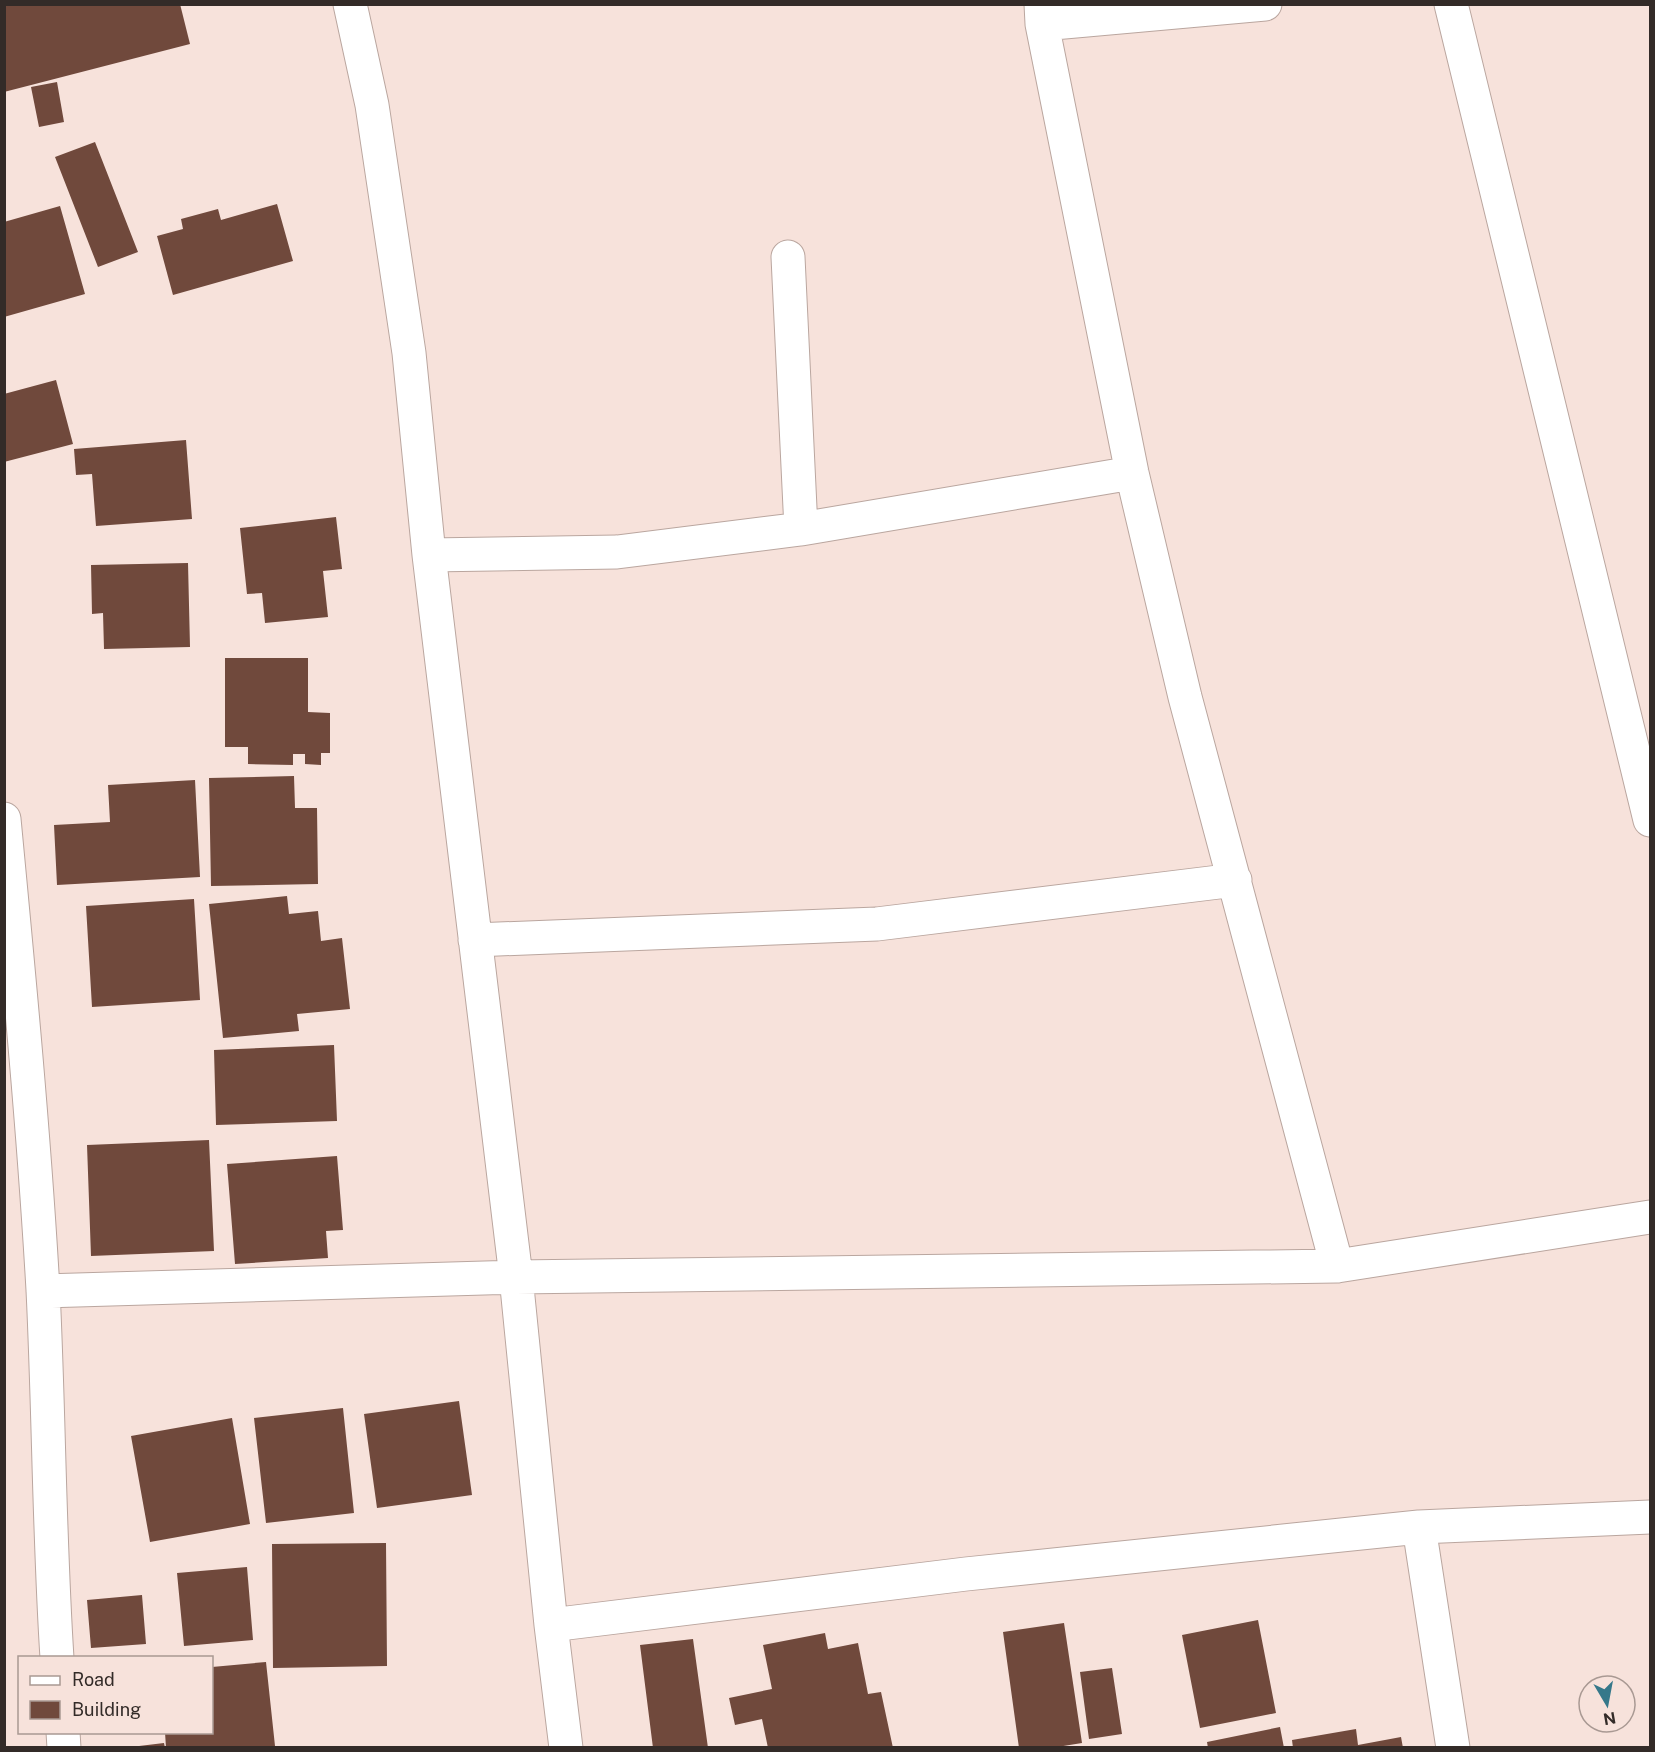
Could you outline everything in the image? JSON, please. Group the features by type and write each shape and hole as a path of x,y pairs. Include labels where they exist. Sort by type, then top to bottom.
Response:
{"street":[{"path":"350,4 372,105 409,353 429,555 516,1277 551,1625 566,1748"},
{"path":"1265,4 1042,14 1132,473 1185,697 1337,1266"},
{"path":"1451,4 1650,820"},
{"path":"788,257 801,529"},
{"path":"429,555 617,552 801,529 1132,473"},
{"path":"4,819 28,1078 43,1291 57,1656"},
{"path":"475,940 877,924 1235,880"},
{"path":"43,1291 516,1277 962,1273 1337,1266 1650,1217"},
{"path":"551,1625 966,1574 1419,1527 1650,1517"},
{"path":"1419,1527 1453,1748"}],"building":[{"path":"4,4 180,4 190,44 4,92"},
{"path":"57,82 64,122 39,127 31,87"},
{"path":"95,142 138,252 98,267 55,157"},
{"path":"277,204 293,261 173,295 157,236 183,229 181,219 218,209 221,220"},
{"path":"60,206 85,294 4,317 4,222"},
{"path":"56,380 73,444 4,462 4,394"},
{"path":"186,440 192,519 96,526 92,474 76,475 74,449"},
{"path":"336,517 342,569 323,571 328,617 265,623 262,593 247,594 240,528"},
{"path":"188,563 190,647 104,649 103,613 92,614 91,565"},
{"path":"225,658 308,658 308,712 330,713 330,753 321,753 321,765 305,764 305,754 293,754 293,765 248,764 248,747 225,747"},
{"path":"294,776 295,808 317,808 318,884 211,886 209,778"},
{"path":"195,780 200,877 57,885 54,825 110,822 108,785"},
{"path":"287,896 289,914 318,911 321,941 342,938 350,1009 297,1014 299,1031 223,1038 209,904"},
{"path":"194,899 200,1000 92,1007 86,906"},
{"path":"334,1045 337,1121 216,1125 214,1050"},
{"path":"209,1140 214,1251 91,1256 87,1145"},
{"path":"337,1156 343,1230 326,1231 328,1258 235,1264 227,1164"},
{"path":"459,1401 472,1495 377,1508 364,1414"},
{"path":"343,1408 354,1513 266,1523 254,1418"},
{"path":"232,1418 250,1524 150,1542 131,1436"},
{"path":"386,1543 387,1666 273,1668 272,1544"},
{"path":"247,1567 253,1640 184,1646 177,1573"},
{"path":"142,1595 146,1644 91,1648 87,1600"},
{"path":"1258,1620 1276,1713 1200,1728 1182,1635"},
{"path":"1064,1623 1082,1743 1051,1748 1019,1748 1003,1632"},
{"path":"825,1633 828,1649 858,1643 868,1694 881,1692 893,1748 768,1748 762,1719 735,1725 729,1698 772,1689 763,1645"},
{"path":"693,1639 708,1748 653,1748 640,1645"},
{"path":"266,1662 275,1746 166,1748 165,1734 213,1734 213,1667"},
{"path":"1112,1668 1122,1734 1089,1739 1080,1672"},
{"path":"1280,1727 1284,1748 1208,1748 1207,1742"},
{"path":"1356,1729 1358,1745 1401,1737 1403,1748 1293,1748 1292,1740"},
{"path":"164,1743 165,1748 139,1748 139,1746"}]}
